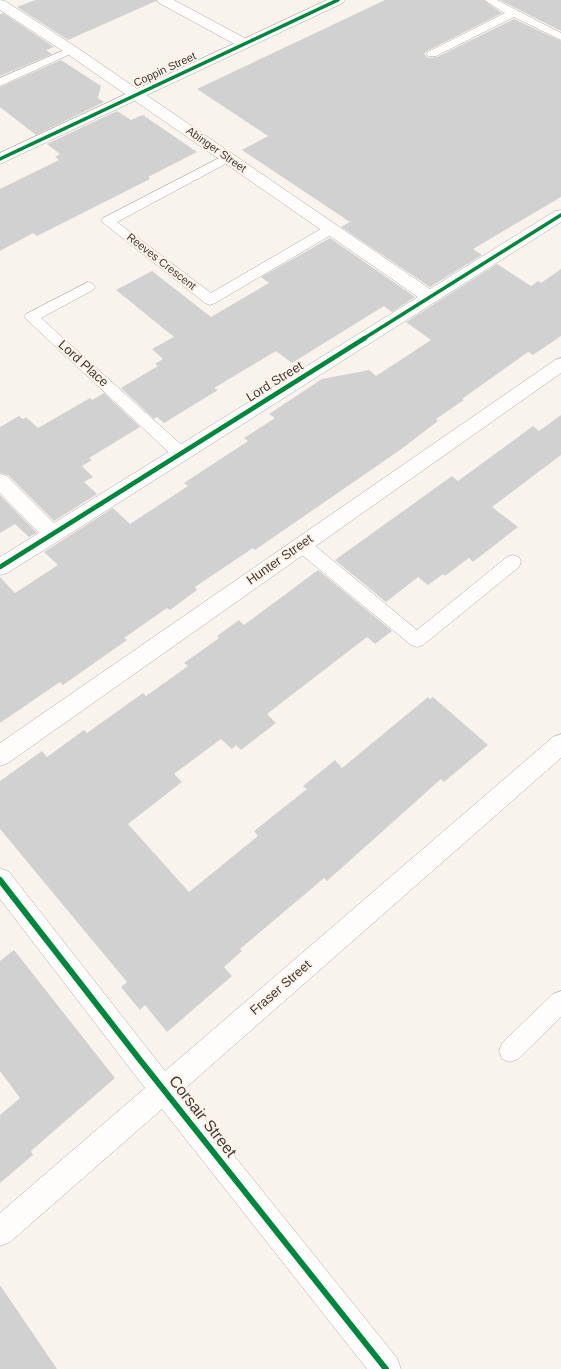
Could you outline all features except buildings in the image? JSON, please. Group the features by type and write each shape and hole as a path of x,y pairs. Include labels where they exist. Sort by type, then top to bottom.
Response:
{"street":[{"path":"164,0 245,44"},
{"name":"Coppin Street","path":"0,159 338,0"},
{"name":"Abinger Street","path":"2,7 71,50 430,297"},
{"name":"Lord Street","path":"0,568 561,215"},
{"name":"Hunter Street","path":"0,756 561,364"},
{"path":"0,481 53,534"},
{"name":"Fraser Street","path":"0,1232 561,744"},
{"name":"Corsair Street","path":"0,880 386,1369"}],"lane":[{"path":"489,0 561,37"},
{"path":"432,54 513,12"},
{"path":"0,82 71,50"},
{"name":"Reeves Crescent","path":"227,158 108,221 210,300 331,229"},
{"name":"Lord Place","path":"88,287 31,317 181,454"},
{"path":"302,545 417,640 513,562"},
{"path":"510,1051 561,1002"}],"cycle path":[{"path":"0,159 338,0"},
{"path":"0,567 561,215"},
{"path":"0,880 140,1060 386,1369"}]}
